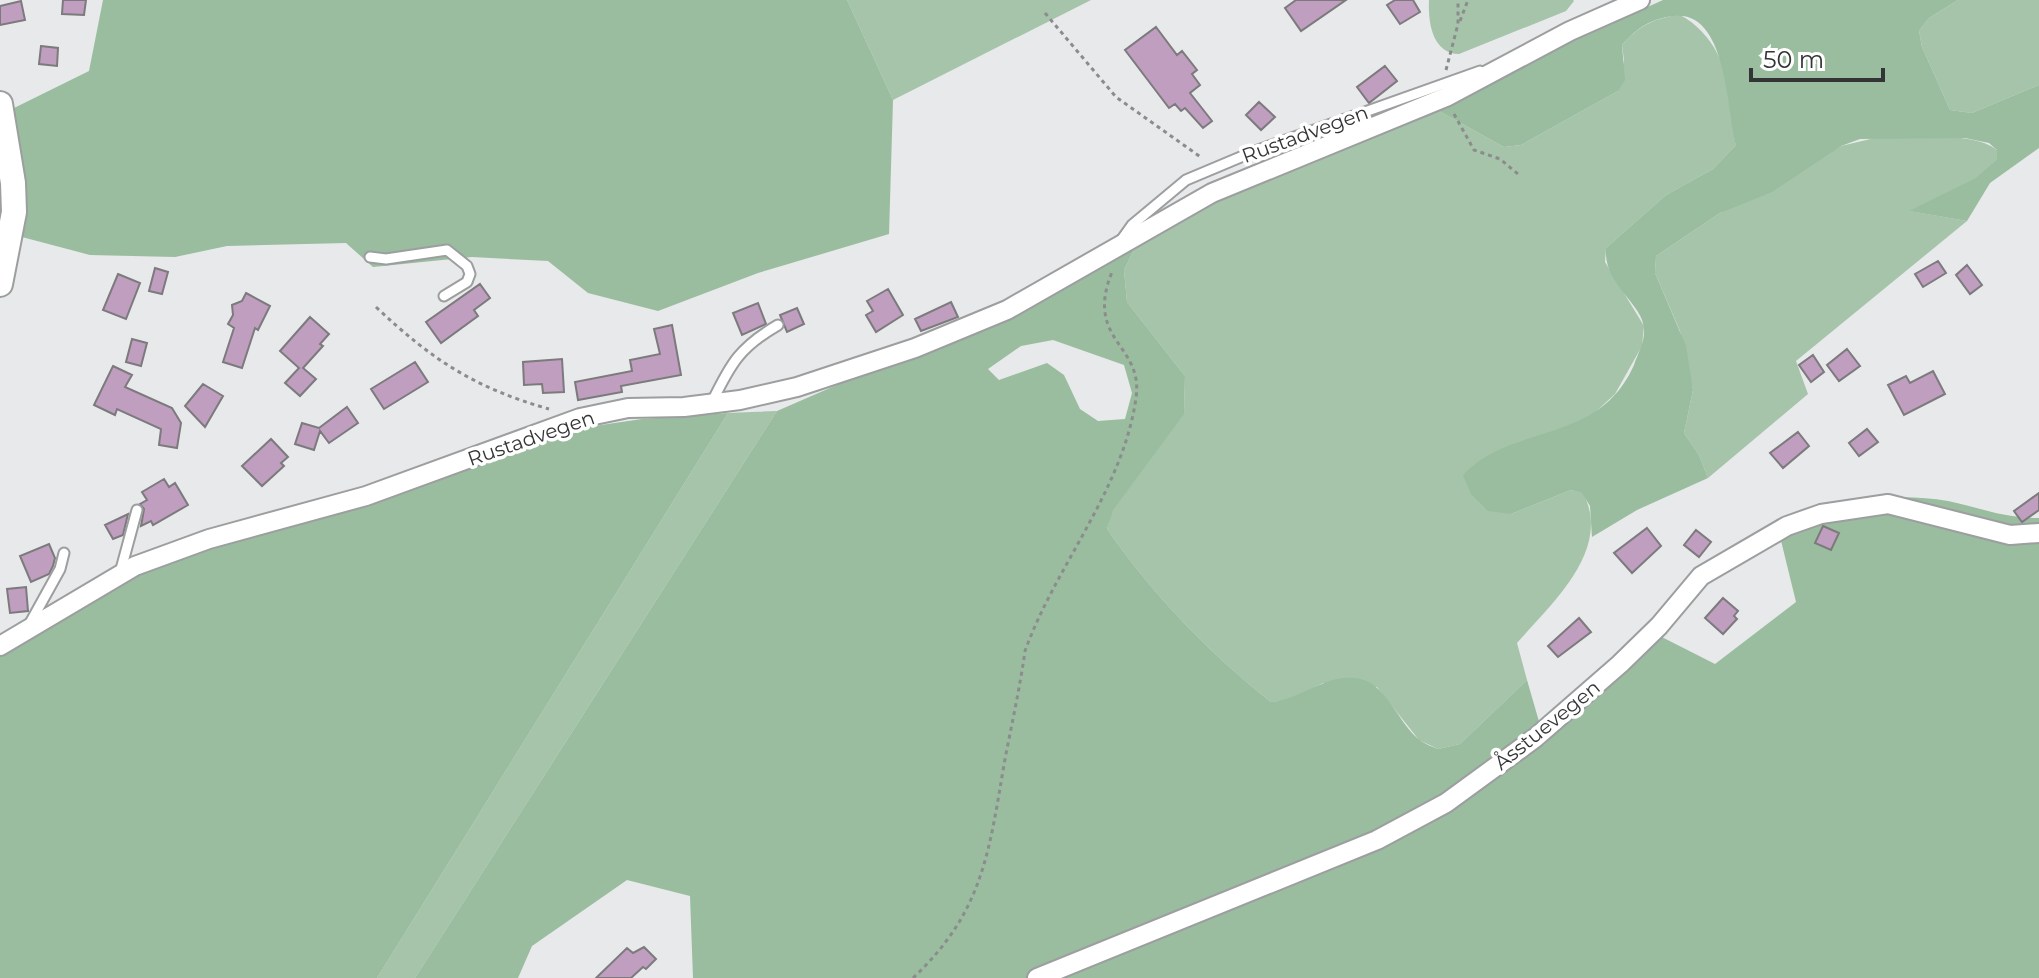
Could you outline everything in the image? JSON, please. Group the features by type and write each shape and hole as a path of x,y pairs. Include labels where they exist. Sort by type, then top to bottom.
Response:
{"main road":[{"path":"0,104 13,183 14,212 0,284"}],"street":[{"name":"Rustadvegen","path":"0,646 120,575 209,539 366,496 580,418 628,408 711,404 797,387 915,348 1007,310 1250,175 1446,97 1640,0"},
{"name":"Åsstuevegen","path":"1037,978 1377,840 1446,803 1535,738 1620,664 1659,626 1701,576 1787,526 1821,514 1888,504 2010,535 2039,533"}],"lane":[{"path":"370,257 386,259 447,250 467,266 470,274 467,282 444,296"},
{"path":"711,404 734,357 753,340 778,325"},
{"path":"120,575 137,510"},
{"path":"25,633 60,569 64,553"}],"path":[{"path":"1458,24 1468,0"},
{"path":"1045,13 1116,97 1202,158"},
{"path":"913,978 954,934 977,892 993,836 1025,651 1035,622 1097,507 1125,441 1136,384 1130,362 1104,318 1102,309 1119,255 1116,248"},
{"path":"376,307 428,353 461,376 506,397 580,418"}],"green space":[{"path":"103,0 847,0 893,100 889,234 758,273 658,311 588,293 548,261 472,257 373,267 346,243 227,246 175,257 90,255 22,237 26,182 10,110 89,71"},
{"path":"847,0 1091,0 893,100"},
{"path":"1429,0 1574,1 1566,11 1459,54 1450,52 1437,42 1429,18"},
{"path":"1663,0 1958,0 1929,18 1919,31 1922,47 1950,110 1972,113 2039,85 2039,148 1990,183 1967,221 1909,211 1976,178 1997,159 1997,150 1989,143 1965,138 1860,139 1841,146 1772,192 1720,213 1656,256 1655,273 1686,346 1693,390 1684,433 1699,455 1708,478 1637,510 1592,537 1590,506 1582,493 1571,490 1511,514 1488,511 1471,494 1463,475 1483,458 1577,421 1599,409 1618,391 1634,365 1643,338 1642,320 1611,273 1606,248 1666,195 1713,169 1736,145 1727,89 1715,46 1705,29 1692,19 1674,16 1645,25 1622,45 1625,80 1618,91 1521,145 1504,147 1439,111 1409,114"},
{"path":"1958,0 2039,0 2039,85 1972,113 1950,110 1922,47 1919,31 1929,18"},
{"path":"1680,15 1702,32 1723,66 1731,93 1736,145 1713,169 1666,195 1606,248 1605,262 1644,326 1642,346 1615,394 1591,416 1570,427 1511,514 1571,490 1583,493 1590,514 1590,535 1574,575 1517,643 1527,680 1460,744 1438,749 1419,740 1377,687 1323,683 1288,701 1271,702 1183,622 1143,577 1107,529 1112,510 1184,413 1185,376 1127,302 1124,270 1140,237 1216,182 1409,114 1439,111 1504,147 1521,145 1618,91 1624,60 1622,45 1648,24"},
{"path":"1879,137 1973,140 1997,150 1997,159 1976,179 1910,211 1967,221 1796,361 1808,394 1708,478 1699,455 1684,433 1693,390 1680,331 1655,273 1656,256 1720,213 1841,146"},
{"path":"1140,237 1124,270 1127,302 1185,376 1184,414 1113,510 1107,529 1143,577 1183,622 1271,702 1292,697 1332,680 1354,678 1365,681 1383,694 1421,741 1438,749 1460,744 1527,680 1540,725 1644,628 1715,664 1796,602 1776,520 1839,503 1904,497 1948,501 2003,514 2039,518 2039,978 693,978 690,896 627,880 532,946 518,978 415,978 777,411 869,371 989,329 1019,315","holes":["1053,340 1124,365 1132,393 1125,419 1098,421 1080,409 1064,375 1047,363 999,380 988,369 1021,346"]},
{"path":"777,411 415,978 377,978 728,413"},
{"path":"728,413 377,978 0,978 0,653 139,570 567,430 642,419"}],"building":[{"path":"63,0 86,0 84,15 62,14"},
{"path":"1296,0 1346,0 1301,31 1285,8"},
{"path":"1395,0 1413,0 1420,12 1400,24 1387,5"},
{"path":"21,1 25,20 0,25 0,6"},
{"path":"1156,27 1177,55 1182,51 1197,70 1192,74 1200,85 1190,93 1212,121 1203,128 1185,108 1181,111 1175,104 1169,108 1125,50"},
{"path":"41,46 58,48 57,66 39,64"},
{"path":"1385,66 1397,81 1369,103 1357,87"},
{"path":"1259,102 1275,117 1261,130 1246,115"},
{"path":"1938,261 1946,273 1923,287 1915,274"},
{"path":"1967,265 1982,285 1970,294 1956,275"},
{"path":"155,268 168,272 162,294 149,291"},
{"path":"118,274 140,283 126,319 103,310"},
{"path":"480,284 490,298 474,310 478,316 441,343 426,322"},
{"path":"888,289 903,315 876,332 866,315 873,311 867,301"},
{"path":"246,293 270,306 258,330 255,328 242,368 223,362 234,328 228,324 233,315 232,305 242,301"},
{"path":"951,302 958,317 921,331 915,319"},
{"path":"758,303 766,324 742,335 733,313"},
{"path":"797,308 804,324 787,332 780,315"},
{"path":"310,317 329,334 320,344 323,346 303,368 316,379 300,396 285,383 299,368 280,351"},
{"path":"672,325 681,375 621,386 622,392 578,400 575,382 632,371 630,360 660,354 654,329"},
{"path":"132,339 147,343 141,366 126,362"},
{"path":"1847,349 1860,366 1839,381 1827,365"},
{"path":"1813,355 1824,372 1811,382 1799,365"},
{"path":"562,359 564,392 543,393 542,384 524,385 523,362"},
{"path":"415,362 428,382 384,409 371,389"},
{"path":"113,366 132,375 125,387 172,408 181,423 177,448 159,445 161,429 117,409 115,415 94,405"},
{"path":"1933,371 1945,394 1904,415 1888,385 1906,376 1910,383"},
{"path":"203,384 223,396 205,427 185,406"},
{"path":"347,407 358,423 329,443 320,431 314,450 295,444 302,423 319,428"},
{"path":"1867,429 1878,442 1859,456 1849,443"},
{"path":"1798,432 1809,446 1783,468 1770,453"},
{"path":"271,439 288,457 281,463 284,466 262,486 242,466"},
{"path":"164,479 169,487 175,483 188,505 153,525 151,521 141,526 144,509 140,504 147,500 142,492"},
{"path":"2039,493 2039,510 2022,522 2014,511"},
{"path":"128,514 123,535 113,539 105,525"},
{"path":"1823,526 1839,533 1831,550 1815,543"},
{"path":"1647,528 1661,546 1632,573 1614,553"},
{"path":"1696,530 1711,542 1699,557 1684,545"},
{"path":"49,544 55,558 53,566 49,574 31,582 20,556"},
{"path":"26,587 28,611 10,613 7,589"},
{"path":"1723,598 1738,611 1734,616 1737,619 1723,634 1705,618"},
{"path":"1579,618 1591,632 1558,657 1548,646"},
{"path":"644,947 656,959 646,969 643,967 631,978 596,978 627,948 633,953"}]}
